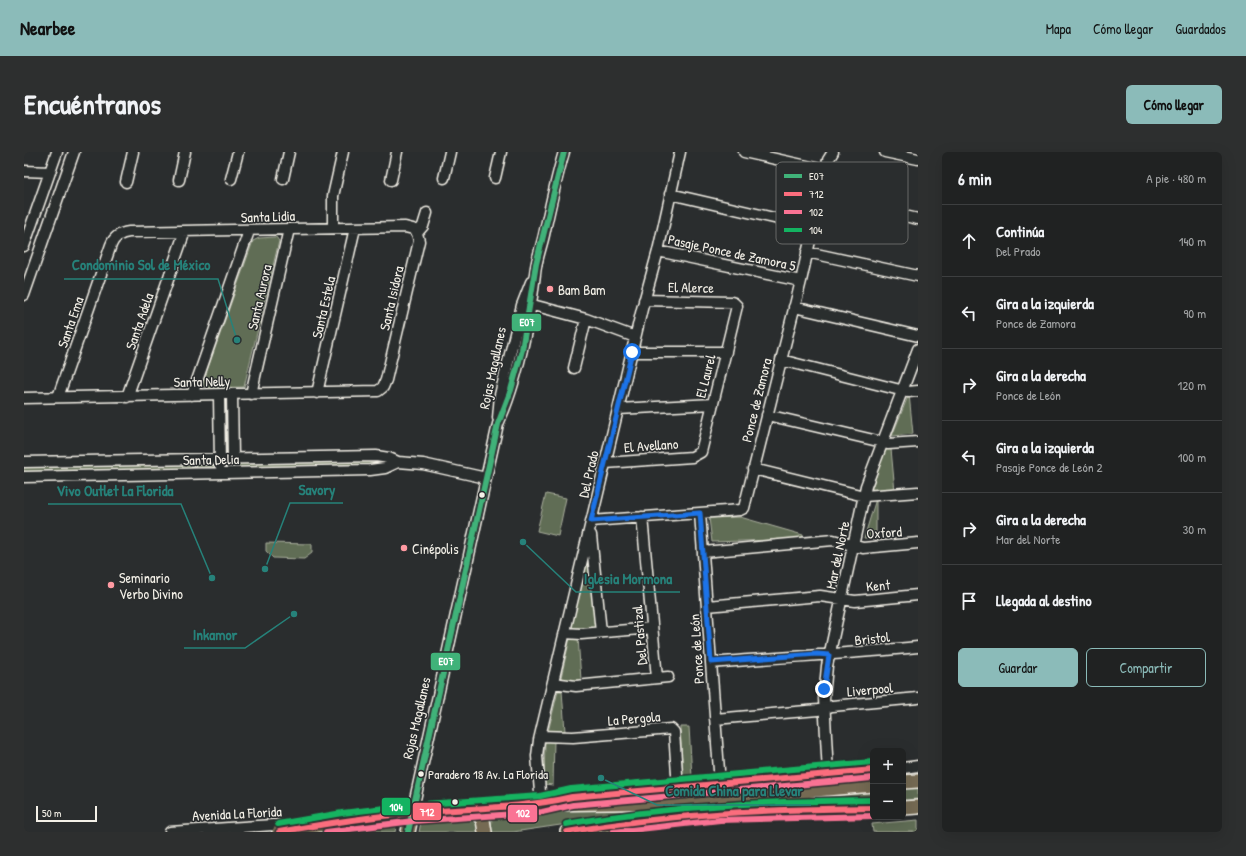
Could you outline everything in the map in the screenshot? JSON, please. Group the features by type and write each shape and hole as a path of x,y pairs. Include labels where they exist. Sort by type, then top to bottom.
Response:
{"main road":[{"path":"906,782 918,781"},
{"name":"Avenida La Florida","path":"279,832 412,813 473,808 541,804 676,802 870,785"},
{"path":"567,832 648,820 768,809 813,807 870,808"},
{"path":"906,808 918,807"},
{"path":"473,808 483,820 485,832"},
{"name":"Rojas Magallanes","path":"408,832 412,813"}],"street":[{"path":"24,246 27,228 57,152"},
{"path":"24,295 74,152"},
{"path":"126,182 134,152"},
{"path":"179,180 185,152"},
{"path":"231,179 238,152"},
{"path":"283,179 289,152"},
{"path":"333,227 333,196 343,152"},
{"path":"391,180 397,152"},
{"path":"444,178 450,152"},
{"path":"495,178 501,152"},
{"name":"Rojas Magallanes","path":"558,170 560,152"},
{"name":"Rojas Magallanes","path":"412,813 498,424 513,379 527,303 558,170 564,152"},
{"name":"Del Prado","path":"541,804 537,756 540,736 644,300 658,251 680,152"},
{"path":"744,152 789,162"},
{"name":"Ponce de Zamora","path":"827,162 828,158 833,152"},
{"path":"885,152 907,154 918,159"},
{"path":"24,171 50,172"},
{"path":"670,194 776,218"},
{"name":"Santa Isidora","path":"381,390 385,384 390,365 419,241 417,233 424,226 427,213"},
{"path":"908,217 918,219"},
{"name":"Santa Lidia","path":"118,236 129,232 249,231 333,227 405,227 413,229 417,233"},
{"name":"Santa Estela","path":"317,393 355,228"},
{"name":"Santa Aurora","path":"251,394 289,229"},
{"name":"Santa Adela","path":"127,397 185,231"},
{"name":"Santa Aurora","path":"192,395 249,231"},
{"name":"Santa Ema","path":"58,397 111,245 118,236"},
{"name":"Ponce de Zamora","path":"590,524 642,517 743,509 801,281 809,244"},
{"name":"Pasaje Ponce de Zamora 5","path":"658,251 801,281"},
{"path":"807,252 918,276"},
{"name":"El Alerce","path":"644,300 731,302 736,304"},
{"path":"527,303 586,319 635,337"},
{"name":"El Laurel","path":"699,454 702,449 726,352 736,304"},
{"path":"794,307 918,336"},
{"path":"574,368 586,319"},
{"name":"Mar del Norte","path":"828,774 824,680 829,655 864,496 882,442 918,349"},
{"path":"632,352 726,352"},
{"path":"781,360 903,389 908,392 918,391"},
{"name":"Santa Nelly","path":"24,398 371,392 381,390"},
{"path":"232,394 233,458"},
{"path":"219,395 220,473"},
{"path":"618,409 713,404"},
{"path":"767,415 888,444 918,442"},
{"name":"El Avellano","path":"605,462 692,457 699,454"},
{"name":"Santa Delia","path":"24,462 376,456 389,458 398,462 423,464 486,478"},
{"name":"Santa Delia","path":"24,477 370,470 385,468 398,462"},
{"path":"754,469 864,496 918,492"},
{"name":"Ponce de León","path":"700,513 720,784"},
{"name":"Del Pastizal","path":"642,517 656,678"},
{"path":"590,524 601,632"},
{"name":"Oxford","path":"703,552 833,540 867,548 918,543"},
{"name":"Kent","path":"707,606 820,596 855,601 918,595"},
{"path":"565,633 578,634 652,628"},
{"name":"Bristol","path":"711,662 817,654 829,655 918,647"},
{"path":"553,683 576,686 668,677"},
{"name":"Liverpool","path":"715,719 918,698"},
{"name":"La Pergola","path":"540,736 573,737 671,729 674,732 678,788"},
{"path":"906,768 918,766"},
{"name":"Avenida La Florida","path":"541,804 572,797 870,770"},
{"name":"Avenida La Florida","path":"170,832 273,826 315,828"}],"green space":[{"path":"276,237 279,241 244,387 206,388 203,385 203,382 253,241 259,238"},
{"path":"909,394 913,434 892,436"},
{"path":"224,401 228,403 228,452 226,454 224,453"},
{"path":"885,449 891,449 895,492 870,494"},
{"path":"377,461 384,463 384,466 228,469 225,466 226,463"},
{"path":"217,463 216,468 24,473 24,466"},
{"path":"546,494 566,498 558,536 537,531"},
{"path":"876,499 876,538 864,538"},
{"path":"740,517 803,535 803,539 712,542 709,518"},
{"path":"266,543 312,544 312,553 304,559 273,558 266,551"},
{"path":"590,546 595,628 571,628"},
{"path":"578,637 581,680 560,682 570,638"},
{"path":"558,691 562,691 565,731 548,732"},
{"path":"680,727 689,727 692,777 683,778"},
{"path":"545,740 554,740 553,785 544,784"},
{"path":"918,785 918,799 906,800 906,787"},
{"path":"870,790 870,803 601,819 513,832 491,832 492,817 489,810 689,808 826,796"},
{"path":"474,813 480,821 479,832 419,832 422,817"},
{"path":"918,820 918,832 873,832 872,824"},
{"path":"397,821 395,832 322,832 324,829"}],"transit line":[{"name":"E07","path":"408,832 498,424 511,390 522,350 536,264 564,152"},
{"name":"104","path":"278,824 342,813 411,805 540,796 571,789 870,762"},
{"name":"712","path":"279,832 345,821 432,811 512,806 572,797 870,770"},
{"name":"102","path":"326,832 413,821 542,812 573,805 870,778"},
{"name":"104","path":"566,824 680,809 757,803 870,800"},
{"name":"712","path":"567,832 681,817 758,811 870,808"},
{"name":"102","path":"613,832 720,820 870,816"}],"place":[{"name":"Bam Bam","path":"550,289"},
{"name":"Condominio Sol de México","path":"237,340"},
{"name":"Iglesia Mormona","path":"523,542"},
{"name":"Cinépolis","path":"404,548"},
{"name":"Savory","path":"265,569"},
{"name":"Vivo Outlet La Florida","path":"212,578"},
{"name":"Seminario Verbo Divino","path":"111,585"},
{"name":"Inkamor","path":"294,614"},
{"name":"Paradero 18 Av. La Florida","path":"421,774"},
{"name":"Comida China para Llevar","path":"601,778"}],"route":[{"path":"632,352 591,521 700,513 711,662 817,654 829,655 825,673 824,689"}]}
